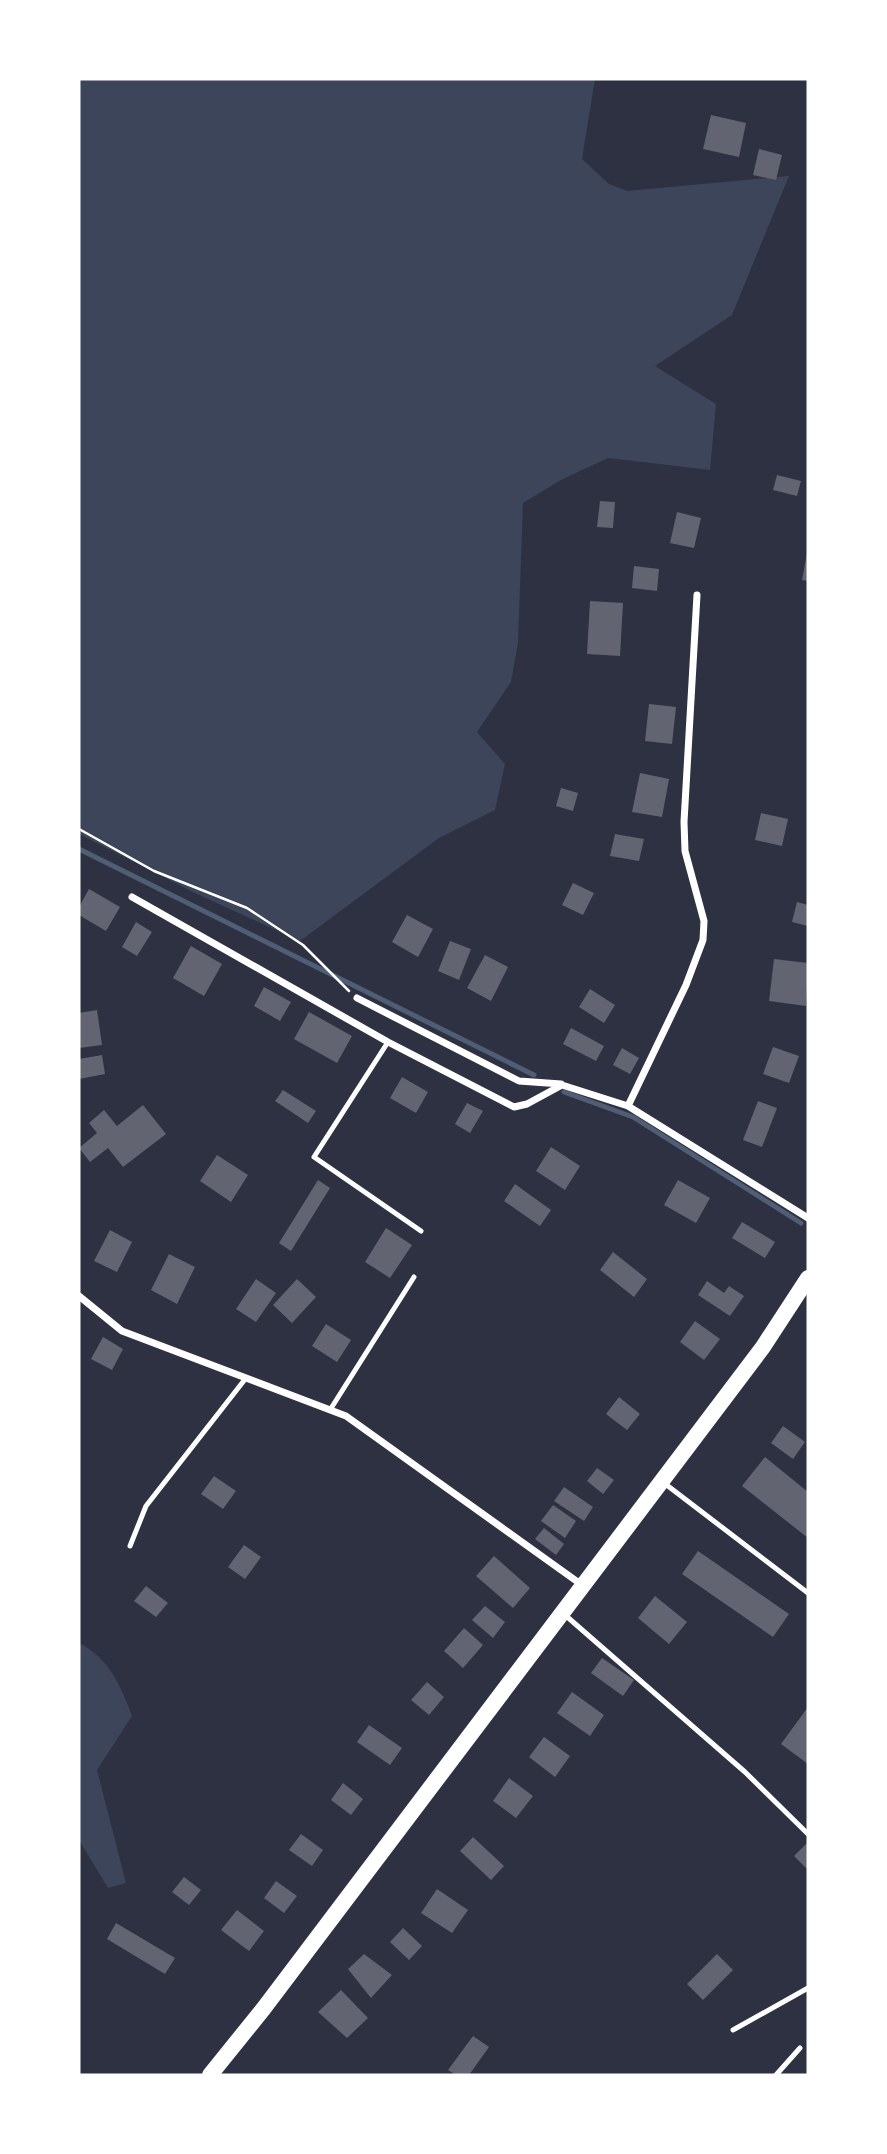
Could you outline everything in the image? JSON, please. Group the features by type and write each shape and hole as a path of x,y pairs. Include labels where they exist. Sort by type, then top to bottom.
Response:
{"main road":[{"path":"216,2073 773,1333 808,1278"}],"street":[{"path":"628,1106 686,985 703,940 704,921 685,851 684,822 697,595"},
{"path":"132,897 388,1042 514,1107 527,1104 562,1084"},
{"path":"357,998 519,1081 562,1084 628,1106 808,1218"},
{"path":"79,1296 122,1331 346,1416 583,1586"}],"lane":[{"path":"388,1042 314,1157 421,1231"},
{"path":"330,1410 414,1277"},
{"path":"130,1546 146,1506 246,1378"},
{"path":"661,1481 808,1592"},
{"path":"563,1613 745,1772 808,1834"},
{"path":"733,2030 808,1988"},
{"path":"776,2075 800,2048"}],"path":[{"path":"79,829 154,871 247,908 303,945 357,998"}],"shaded area":[{"path":"79,79 595,79 582,159 609,184 627,191 789,176 732,315 655,366 716,404 710,470 608,458 561,480 523,503 518,643 511,682 477,732 505,764 495,810 439,838 300,941 197,894 79,834"},
{"path":"79,1643 98,1657 113,1674 132,1716 97,1770 126,1883 108,1888 79,1840"}],"building":[{"path":"711,115 746,123 739,157 703,149"},
{"path":"759,149 782,155 776,180 753,175"},
{"path":"777,475 801,481 797,496 773,490"},
{"path":"600,501 615,502 613,528 597,527"},
{"path":"677,512 701,518 694,548 670,543"},
{"path":"808,553 808,581 802,580"},
{"path":"634,566 659,569 657,591 632,588"},
{"path":"590,601 623,603 620,656 587,654"},
{"path":"649,704 676,707 672,744 645,741"},
{"path":"640,773 669,779 662,817 632,812"},
{"path":"561,788 578,793 573,811 556,806"},
{"path":"761,813 788,819 782,846 755,840"},
{"path":"615,834 644,839 639,861 610,856"},
{"path":"573,883 594,893 583,915 562,905"},
{"path":"89,889 120,907 106,931 79,915 79,907"},
{"path":"797,902 808,905 808,926 792,922"},
{"path":"407,915 433,929 418,957 392,942"},
{"path":"136,922 152,932 137,956 122,947"},
{"path":"450,941 471,949 459,980 438,971"},
{"path":"191,946 222,964 204,996 173,978"},
{"path":"485,955 508,967 491,1001 467,988"},
{"path":"774,959 808,963 806,1006 769,1001"},
{"path":"264,987 291,1002 280,1021 254,1006"},
{"path":"590,989 615,1005 604,1023 579,1007"},
{"path":"97,1010 102,1045 79,1048 79,1013"},
{"path":"309,1012 352,1036 337,1063 294,1039"},
{"path":"571,1028 604,1046 596,1061 563,1044"},
{"path":"773,1047 799,1056 789,1083 763,1074"},
{"path":"622,1048 639,1058 630,1074 613,1065"},
{"path":"102,1055 105,1074 79,1079 79,1059"},
{"path":"402,1077 428,1092 416,1113 390,1098"},
{"path":"283,1090 316,1111 308,1123 275,1101"},
{"path":"758,1101 777,1108 762,1147 743,1140"},
{"path":"467,1103 483,1111 470,1133 455,1124"},
{"path":"143,1105 166,1134 123,1167 108,1148 90,1162 79,1148 97,1133 89,1123 104,1110 117,1126"},
{"path":"551,1147 580,1166 565,1190 536,1171"},
{"path":"217,1155 248,1175 231,1202 200,1181"},
{"path":"318,1180 330,1188 291,1251 279,1243"},
{"path":"678,1180 710,1198 696,1223 664,1205"},
{"path":"515,1184 551,1210 540,1226 504,1201"},
{"path":"742,1222 775,1242 765,1258 732,1238"},
{"path":"386,1228 412,1245 390,1278 365,1262"},
{"path":"110,1230 132,1242 117,1272 94,1261"},
{"path":"613,1252 647,1279 634,1297 600,1270"},
{"path":"169,1254 195,1267 177,1304 151,1290"},
{"path":"256,1279 276,1293 256,1322 236,1309"},
{"path":"297,1279 316,1297 292,1323 273,1305"},
{"path":"707,1281 724,1293 729,1286 744,1296 730,1316 698,1295"},
{"path":"695,1321 720,1339 704,1360 680,1342"},
{"path":"326,1324 351,1340 337,1362 312,1346"},
{"path":"103,1337 123,1349 112,1370 91,1359"},
{"path":"619,1397 640,1414 627,1430 606,1414"},
{"path":"783,1426 805,1442 793,1459 771,1443"},
{"path":"765,1457 808,1492 808,1538 742,1486"},
{"path":"597,1468 614,1480 603,1494 587,1481"},
{"path":"214,1476 236,1491 223,1509 201,1494"},
{"path":"564,1487 593,1507 584,1521 554,1501"},
{"path":"553,1505 576,1521 565,1538 541,1521"},
{"path":"544,1528 564,1544 556,1555 535,1539"},
{"path":"244,1545 261,1557 245,1579 228,1567"},
{"path":"698,1551 789,1614 773,1637 682,1574"},
{"path":"494,1556 530,1588 513,1608 476,1576"},
{"path":"146,1586 168,1603 156,1617 134,1601"},
{"path":"655,1596 687,1622 669,1644 638,1618"},
{"path":"485,1606 505,1622 493,1638 472,1620"},
{"path":"464,1628 483,1645 463,1668 444,1651"},
{"path":"602,1658 634,1680 623,1696 591,1673"},
{"path":"427,1682 444,1697 429,1715 411,1700"},
{"path":"572,1692 604,1715 590,1736 557,1713"},
{"path":"808,1707 808,1764 781,1744"},
{"path":"369,1725 402,1748 390,1765 357,1742"},
{"path":"544,1737 570,1756 555,1777 529,1757"},
{"path":"509,1778 533,1796 516,1818 493,1801"},
{"path":"343,1783 363,1799 351,1815 331,1800"},
{"path":"301,1834 323,1850 312,1866 289,1850"},
{"path":"473,1837 504,1866 491,1880 460,1851"},
{"path":"808,1842 808,1870 794,1856"},
{"path":"184,1877 201,1890 189,1905 172,1892"},
{"path":"276,1881 297,1896 284,1913 264,1898"},
{"path":"437,1889 468,1910 452,1933 421,1913"},
{"path":"237,1910 264,1931 249,1951 221,1930"},
{"path":"116,1923 175,1958 165,1974 107,1939"},
{"path":"403,1928 422,1946 409,1960 390,1942"},
{"path":"364,1954 392,1975 371,1998 348,1969"},
{"path":"717,1954 733,1970 703,2000 687,1984"},
{"path":"341,1990 368,2018 347,2038 318,2012"},
{"path":"473,2036 489,2047 469,2075 456,2075 448,2070"}],"waterway":[{"path":"79,849 534,1075"},
{"path":"564,1092 633,1117 801,1223"}]}
